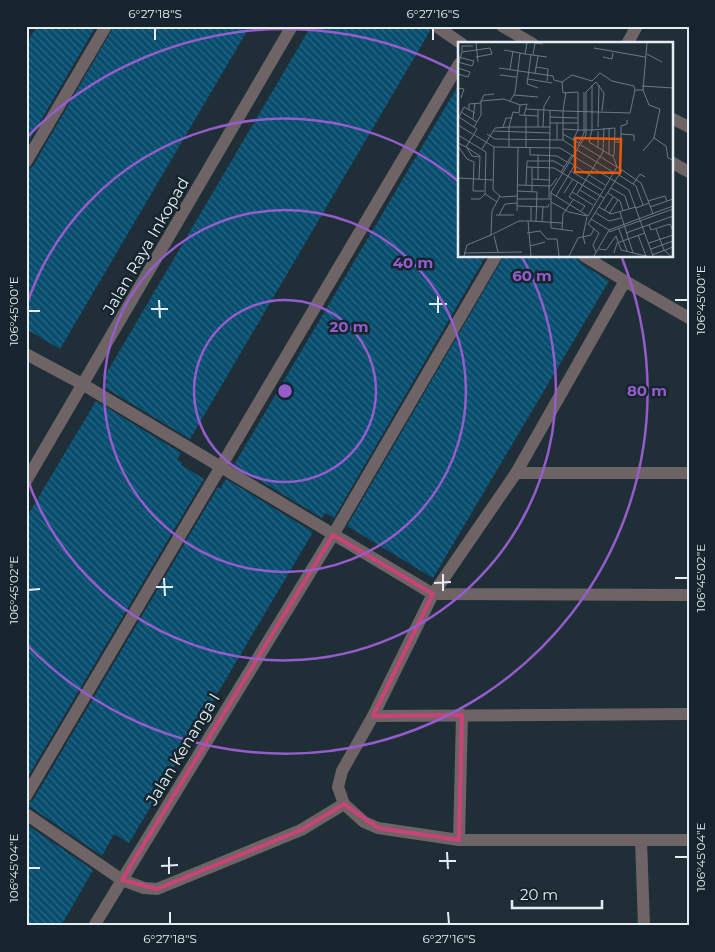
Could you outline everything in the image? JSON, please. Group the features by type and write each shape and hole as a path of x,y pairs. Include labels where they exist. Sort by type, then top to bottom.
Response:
{"street":[{"path":"26,162 106,26"},
{"name":"Jalan Raya Inkopad","path":"26,481 84,385 292,26"},
{"path":"436,26 459,42"},
{"path":"502,26 530,42"},
{"path":"629,42 637,26"},
{"path":"26,796 458,66"},
{"path":"672,118 689,127"},
{"path":"672,163 689,172"},
{"name":"Jalan Kenanga I","path":"94,926 333,535 495,258"},
{"path":"587,258 689,318"},
{"path":"625,281 516,473 433,594 373,716 342,771 338,787 344,804 364,822 378,828 459,840 689,840"},
{"path":"26,354 84,385 433,594 689,595"},
{"path":"516,473 689,473"},
{"path":"373,716 689,714"},
{"path":"459,840 462,715"},
{"path":"26,814 122,880 144,888 157,889 301,830 344,804"},
{"path":"641,840 644,926"}],"highlighted area":[{"path":"333,535 433,594 373,716 462,715 459,840 378,828 344,804 301,830 157,889 122,880"}],"building":[{"path":"37,26 96,26 26,146 26,45"},
{"path":"114,26 250,26 60,349 26,329 26,170 33,166"},
{"path":"311,26 428,26 430,31 190,439 104,387 108,381 103,379"},
{"path":"458,86 458,258 485,258 334,518 325,513 322,518 234,465"},
{"path":"503,258 577,258 580,263 609,281 433,578 347,526"},
{"path":"96,401 181,453 177,460 182,462 181,465 204,479 26,780 26,518"},
{"path":"226,479 313,532 129,843 114,834 102,856 26,804 33,800 218,487 220,489"},
{"path":"26,824 93,870 61,926 26,926"}]}
